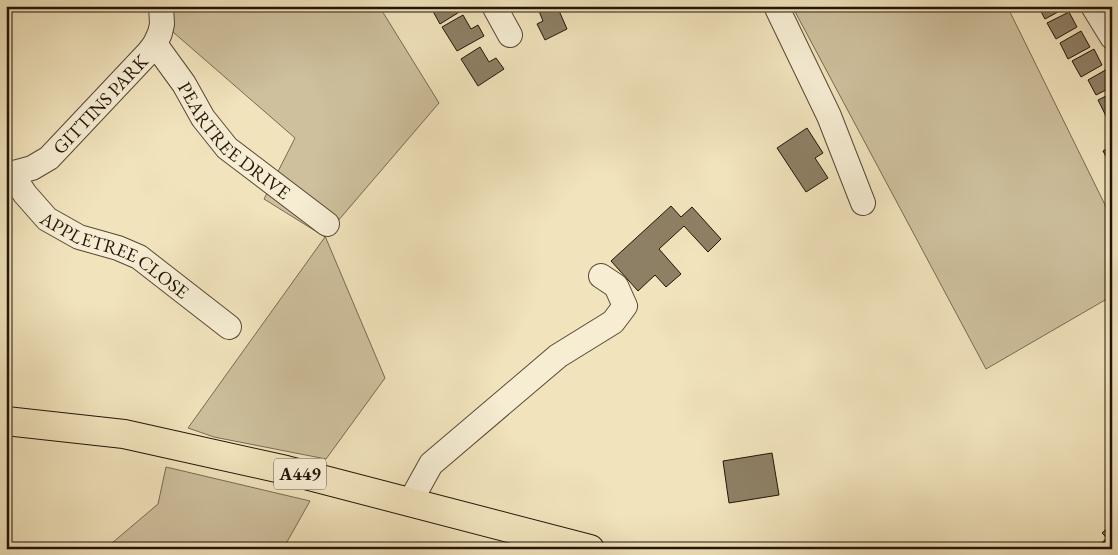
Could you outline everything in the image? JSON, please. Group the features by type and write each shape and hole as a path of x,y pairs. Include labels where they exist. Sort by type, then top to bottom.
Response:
{"highway":[{"name":"A449","path":"6,421 124,434 286,470 590,549"}],"street":[{"name":"GITTINS PARK","path":"8,174 32,168 49,158 130,74 155,44 162,24 162,6"},
{"path":"494,6 510,35"},
{"path":"776,6 832,124 863,203"},
{"path":"1093,6 1112,37"},
{"name":"PEARTREE DRIVE","path":"155,44 180,78 202,118 227,148 327,224"},
{"name":"APPLETREE CLOSE","path":"8,174 48,219 79,237 118,248 139,257 229,327"},
{"path":"410,502 432,464 558,356 613,322 626,306 616,286 601,276"}],"shaded area":[{"path":"165,6 379,6 439,103 325,236 385,378 326,459 214,437 188,428 325,237 264,199 295,138 173,32"},
{"path":"792,6 1007,6 1112,219 1112,296 986,369"},
{"path":"166,467 310,501 283,549 105,549 158,504"}],"building":[{"path":"430,6 458,6 461,11 440,24"},
{"path":"537,6 557,6 567,29 545,40 537,24 543,21"},
{"path":"1038,6 1066,6 1067,7 1045,19"},
{"path":"1069,12 1077,27 1056,39 1047,23"},
{"path":"463,15 471,29 478,25 484,36 457,51 442,27"},
{"path":"1081,31 1090,47 1068,59 1060,43"},
{"path":"480,47 489,62 496,58 504,69 478,86 461,59"},
{"path":"1094,49 1102,65 1081,77 1072,61"},
{"path":"1109,68 1112,73 1112,87 1096,95 1088,80"},
{"path":"1112,93 1112,113 1106,116 1098,100"},
{"path":"807,128 823,153 815,158 828,178 806,192 777,148"},
{"path":"1112,146 1112,167 1103,151"},
{"path":"671,206 681,217 692,207 721,239 708,252 684,226 659,249 681,274 666,287 655,275 638,291 611,261"},
{"path":"772,453 779,495 729,503 723,461"},
{"path":"1112,524 1112,549 1095,549 1107,538 1102,533"}]}
